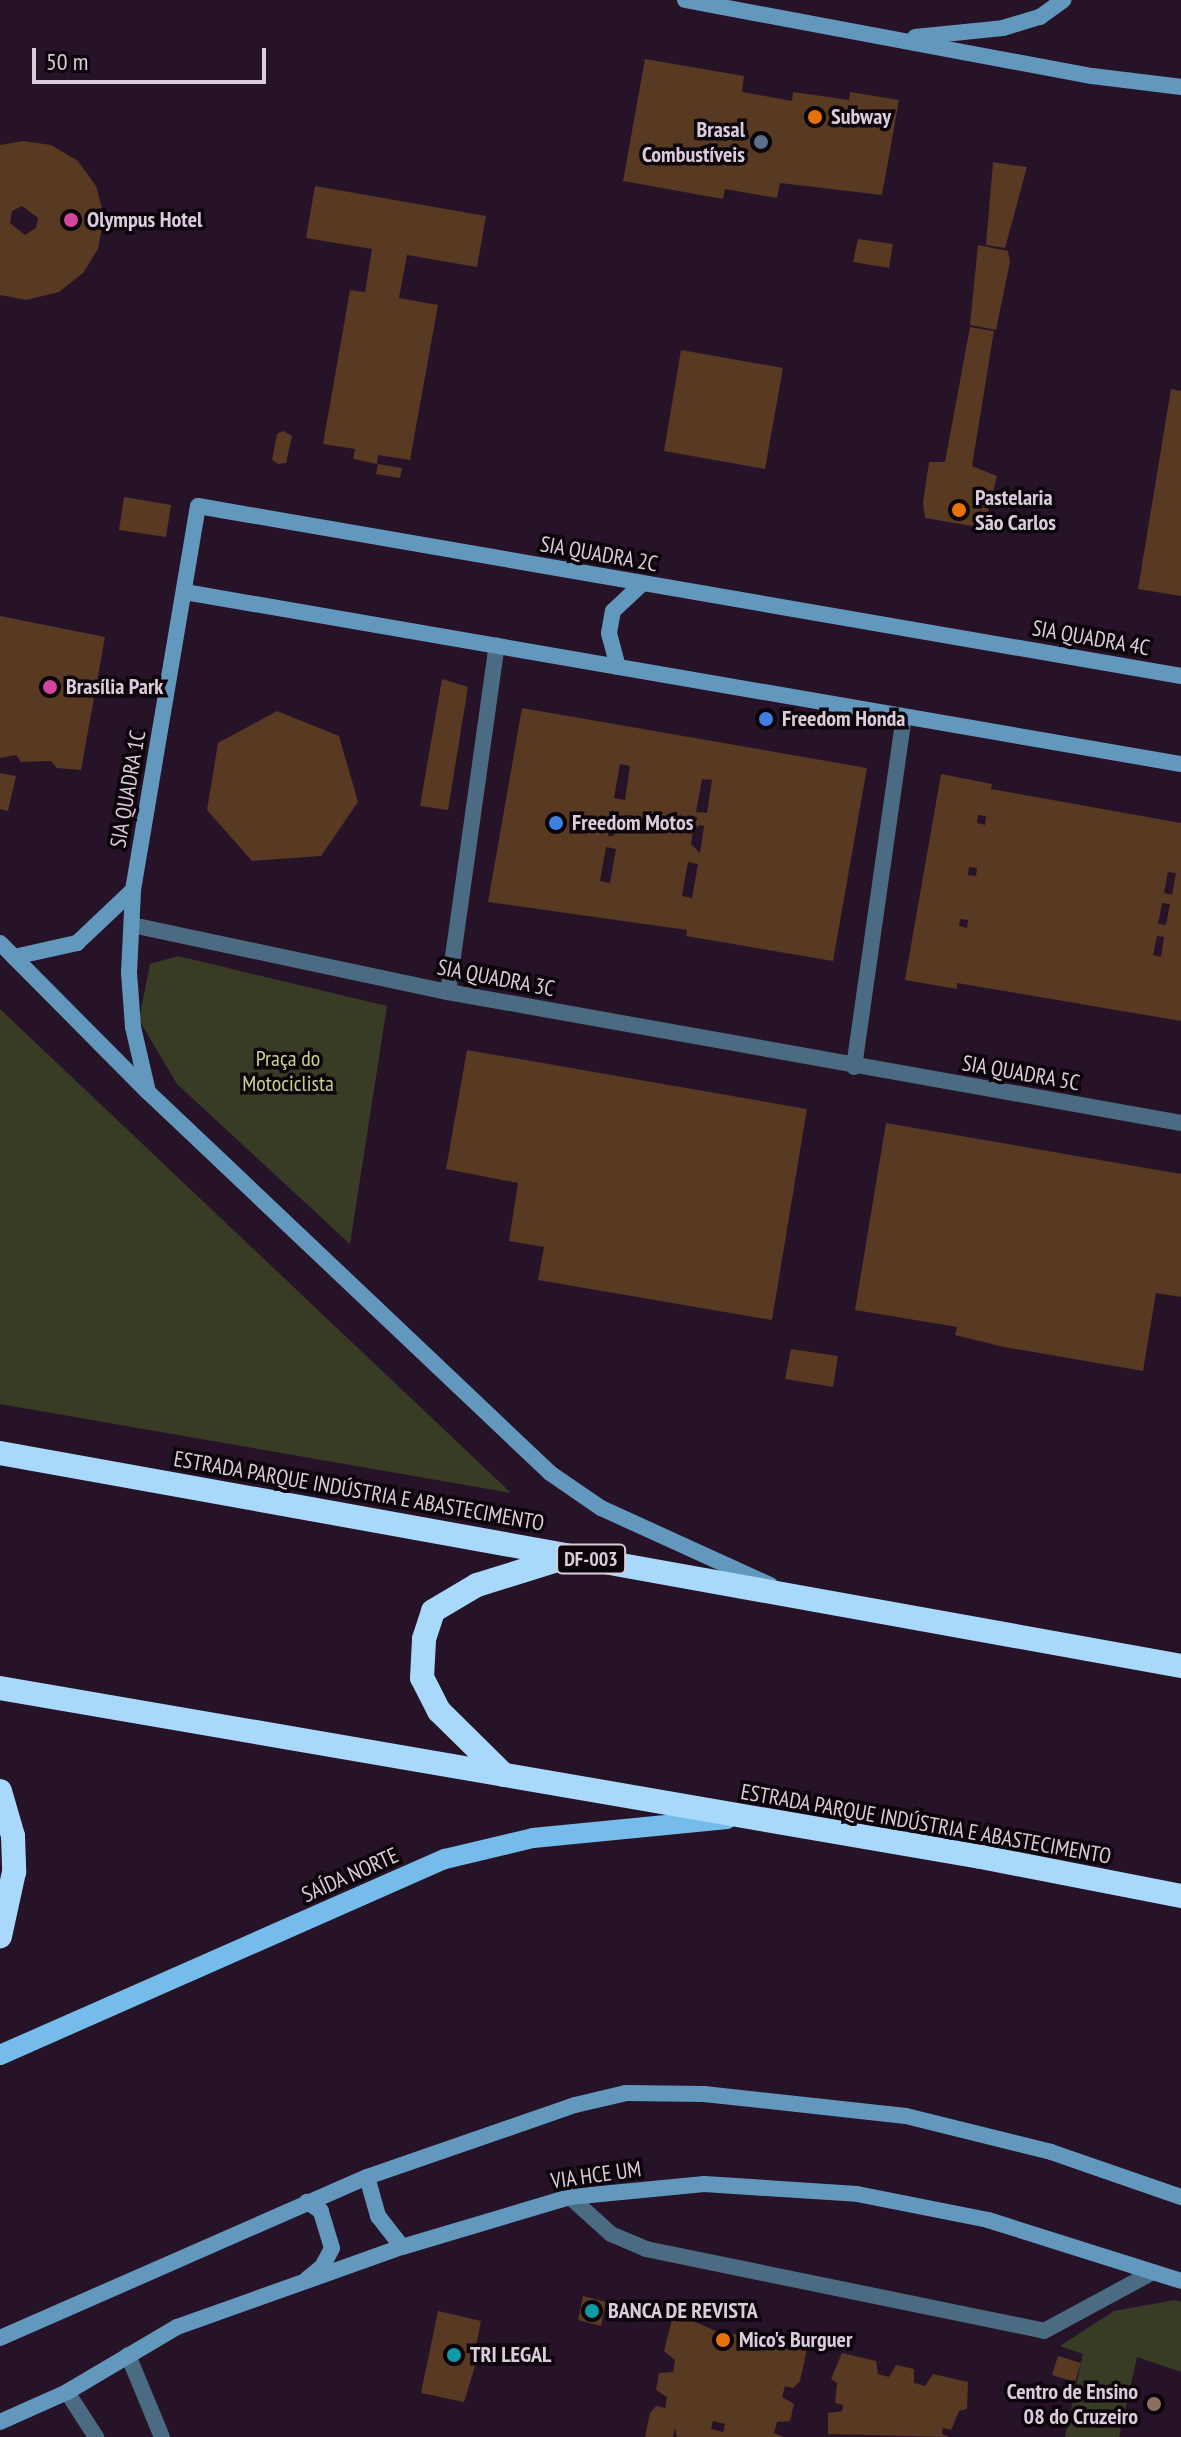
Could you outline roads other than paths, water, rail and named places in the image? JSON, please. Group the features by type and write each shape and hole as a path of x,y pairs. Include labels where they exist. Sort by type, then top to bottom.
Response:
{"highway":[{"name":"ESTRADA PARQUE INDÚSTRIA E ABASTECIMENTO","path":"0,1453 1181,1666"},
{"path":"504,1775 439,1711 422,1678 424,1639 433,1611 477,1585 573,1555"},
{"name":"ESTRADA PARQUE INDÚSTRIA E ABASTECIMENTO","path":"0,1688 1181,1896"},
{"path":"0,1791 13,1836 14,1872 0,1936"}],"main road":[{"path":"685,0 885,39 1181,87"},
{"path":"885,39 1003,28 1040,17 1063,0"},
{"name":"SIA QUADRA 2C","path":"198,506 993,642"},
{"name":"SIA QUADRA 1C","path":"148,1092 133,1027 133,890 198,506"},
{"path":"618,667 609,633 613,611 642,584"},
{"path":"185,592 1181,764"},
{"name":"SIA QUADRA 4C","path":"993,642 1181,676"},
{"path":"14,957 77,943 133,890"},
{"path":"0,943 148,1092 550,1473 601,1508 797,1597"},
{"name":"SAÍDA NORTE","path":"0,2055 445,1859 533,1838 741,1818"},
{"path":"0,2338 367,2177 575,2105 626,2093 704,2094 906,2116 1051,2152 1181,2197"},
{"path":"367,2177 378,2216 402,2247"},
{"name":"VIA HCE UM","path":"0,2422 67,2392 177,2327 292,2289 402,2247 570,2197 704,2184 857,2194 988,2220 1181,2281"},
{"path":"292,2289 322,2267 332,2248 321,2211 307,2202"}],"street":[{"path":"448,992 497,645"},
{"path":"854,1067 904,717"},
{"name":"SIA QUADRA 3C","path":"132,925 448,992 854,1067"},
{"name":"SIA QUADRA 5C","path":"854,1067 1181,1123"},
{"path":"570,2197 611,2234 646,2249 1044,2331 1153,2272"},
{"path":"128,2355 162,2437"},
{"path":"67,2392 96,2437"}],"place":[{"name":"Subway","path":"815,117"},
{"name":"Brasal Combustíveis","path":"761,142"},
{"name":"Olympus Hotel","path":"71,220"},
{"name":"Pastelaria São Carlos","path":"959,510"},
{"name":"Brasília Park","path":"50,687"},
{"name":"Freedom Honda","path":"766,719"},
{"name":"Freedom Motos","path":"556,823"},
{"name":"BANCA DE REVISTA","path":"592,2311"},
{"name":"Mico's Burguer","path":"723,2340"},
{"name":"TRI LEGAL","path":"454,2355"},
{"name":"Centro de Ensino 08 do Cruzeiro","path":"1154,2404"}],"park label":[{"name":"Praça do Motociclista","path":"288,1070"}]}
